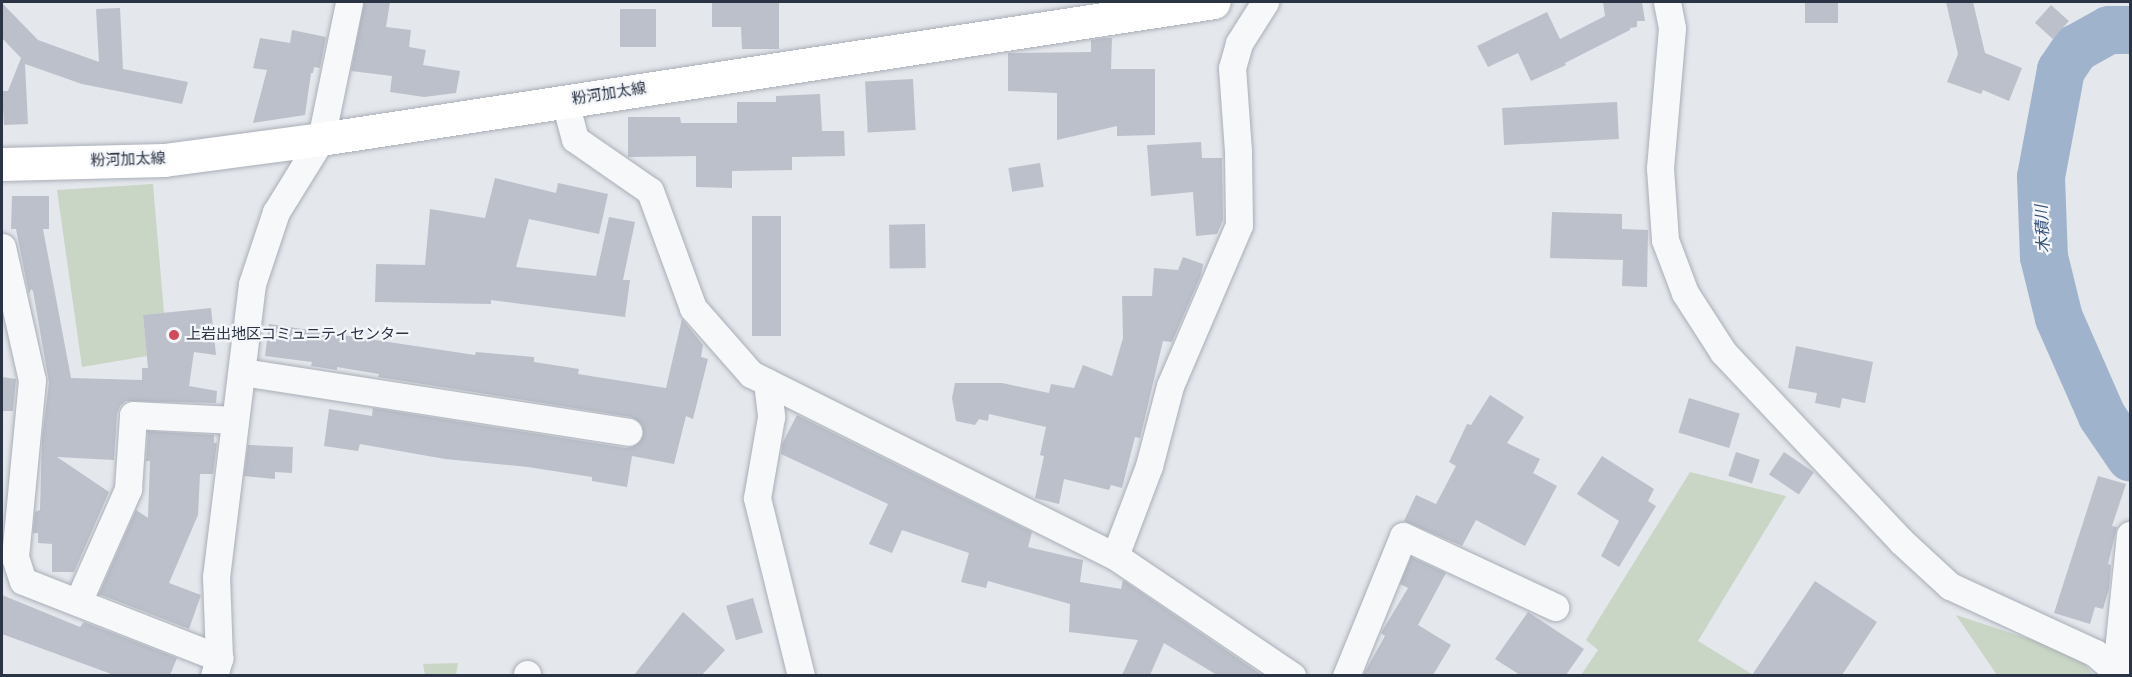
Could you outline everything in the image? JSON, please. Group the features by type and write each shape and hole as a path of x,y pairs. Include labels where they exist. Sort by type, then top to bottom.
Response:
{"main road":[{"name":"粉河加太線","path":"2,164 164,160 321,139 1214,2"}],"street":[{"path":"2,247 7,294 32,380 15,556 23,581 78,602 217,667 216,577 255,274 276,212 321,139 349,2"},
{"path":"1115,556 1149,466 1170,386 1239,225 1238,151 1232,68 1239,43 1265,2"},
{"path":"1667,2 1672,28 1660,168 1665,240 1685,292 1723,352 1901,541 1950,586 2095,653 2118,673"},
{"path":"565,102 575,139 650,191 693,308 751,374 1115,556 1292,675"},
{"path":"242,372 628,432"},
{"path":"767,382 771,417 757,498 801,675"},
{"path":"78,602 128,489 133,415 235,420"},
{"path":"2118,673 2130,535"},
{"path":"1346,675 1403,536 1555,607"}],"green space":[{"path":"153,184 164,313 143,315 147,356 82,367 57,190"},
{"path":"1690,472 1786,496 1698,641 1752,674 1581,675 1598,650 1586,640"},
{"path":"1956,615 2078,655 2093,675 1997,675"},
{"path":"458,663 456,675 425,675 423,664"}],"building":[{"path":"364,2 390,2 386,27 411,30 409,47 426,50 423,65 460,71 456,93 424,97 390,92 392,76 351,71"},
{"path":"712,2 779,2 779,49 742,49 741,27 712,27"},
{"path":"1603,2 1642,2 1645,21 1637,21 1637,27 1630,28 1565,63 1566,65 1531,81 1518,53 1488,67 1477,46 1547,12 1560,39 1605,16"},
{"path":"1805,2 1838,2 1838,23 1805,23"},
{"path":"1946,2 1973,2 1985,53 2022,68 2009,101 1983,90 1981,94 1947,82 1958,54"},
{"path":"2,3 38,40 99,62 96,9 120,8 123,69 188,82 182,104 82,84 25,64 28,124 4,125 2,91 8,91 21,58 2,38"},
{"path":"2051,5 2069,21 2053,39 2035,23"},
{"path":"620,9 656,9 656,47 620,47"},
{"path":"292,30 326,37 320,68 314,67 311,73 305,115 253,123 267,70 253,68 260,38 290,43"},
{"path":"1112,38 1111,69 1155,69 1155,135 1117,136 1117,126 1057,140 1057,93 1008,91 1008,53 1091,52 1091,40"},
{"path":"913,79 916,130 868,132 865,82"},
{"path":"820,94 822,131 844,131 845,156 792,157 792,170 732,171 732,188 696,187 696,156 628,157 628,117 680,117 681,123 737,123 737,102 776,102 776,96"},
{"path":"1617,102 1619,139 1504,145 1502,108"},
{"path":"1201,142 1202,158 1222,158 1223,220 1217,234 1196,236 1193,192 1151,196 1147,145"},
{"path":"1040,163 1044,187 1012,192 1008,168"},
{"path":"495,178 556,193 558,183 608,194 599,234 529,219 516,267 596,276 609,217 635,222 623,280 630,280 625,317 491,300 491,304 375,302 376,264 425,265 430,209 485,218"},
{"path":"12,196 49,196 49,229 43,229 71,378 142,380 142,368 148,368 143,315 211,308 216,355 194,352 189,386 217,391 216,403 126,401 120,406 117,414 114,460 57,457 109,492 74,572 52,572 52,544 38,543 38,533 33,533 35,512 40,510 42,439 49,382 33,291 31,289 29,294 16,229 11,229"},
{"path":"1552,212 1622,214 1622,229 1648,230 1647,287 1622,286 1623,260 1550,258"},
{"path":"752,216 781,216 781,336 752,336"},
{"path":"925,224 926,268 890,269 889,225"},
{"path":"1183,257 1203,264 1201,275 1172,342 1163,341 1140,438 1135,437 1122,488 1111,485 1109,490 1064,479 1059,504 1035,498 1044,456 1040,455 1046,427 989,414 988,421 979,419 975,425 956,421 952,398 955,383 1002,383 1049,393 1051,384 1074,388 1083,365 1112,376 1123,338 1122,296 1152,296 1154,268 1178,270"},
{"path":"682,319 703,345 701,357 708,359 693,419 686,416 674,464 632,456 627,487 592,481 592,477 528,467 445,459 360,444 358,451 324,446 329,409 372,416 373,408 626,448 634,446 643,435 642,426 631,417 378,377 379,374 337,367 337,370 311,366 312,362 265,356 269,324 475,355 476,352 534,357 534,362 579,369 578,374 666,388"},
{"path":"1796,346 1873,362 1865,403 1842,398 1840,408 1815,403 1817,393 1788,388"},
{"path":"2,377 16,379 13,411 2,411"},
{"path":"1490,395 1524,417 1507,443 1540,459 1533,473 1557,486 1525,546 1476,520 1462,546 1404,521 1416,495 1436,504 1456,466 1449,462 1467,424 1471,425"},
{"path":"1689,398 1740,413 1729,448 1678,432"},
{"path":"797,415 1032,532 1028,547 1083,560 1080,582 1121,589 1123,580 1262,675 1217,675 1164,643 1150,675 1122,675 1138,640 1069,632 1070,604 988,581 986,588 961,582 969,553 902,530 892,553 869,544 888,504 781,454 782,444"},
{"path":"148,431 214,435 214,443 217,443 213,474 200,474 198,515 169,583 201,595 189,629 99,594 136,510 148,518 150,461 146,461"},
{"path":"248,445 293,447 292,473 275,472 275,479 244,476"},
{"path":"1736,452 1760,460 1752,484 1728,476"},
{"path":"1784,452 1814,472 1799,495 1769,474"},
{"path":"1602,456 1654,489 1648,501 1656,506 1619,567 1601,556 1619,521 1577,494"},
{"path":"2098,476 2126,484 2112,526 2117,527 2108,564 2111,565 2109,589 2103,609 2095,607 2090,624 2054,613"},
{"path":"1411,557 1446,573 1418,625 1451,645 1433,675 1363,675 1385,636 1381,633 1408,588 1400,584"},
{"path":"1815,581 1877,622 1842,675 1752,675"},
{"path":"2,595 80,627 84,622 177,658 170,675 114,675 2,634"},
{"path":"753,598 763,633 736,640 726,606"},
{"path":"683,612 725,650 702,675 634,675"},
{"path":"1528,612 1584,649 1566,675 1520,675 1495,659"}],"waterway":[{"name":"木積川","path":"2130,30 2109,30 2076,48 2061,70 2041,177 2044,257 2059,318 2102,416 2130,457"}],"place":[{"name":"上岩出地区コミュニティセンター","path":"174,335"}]}
